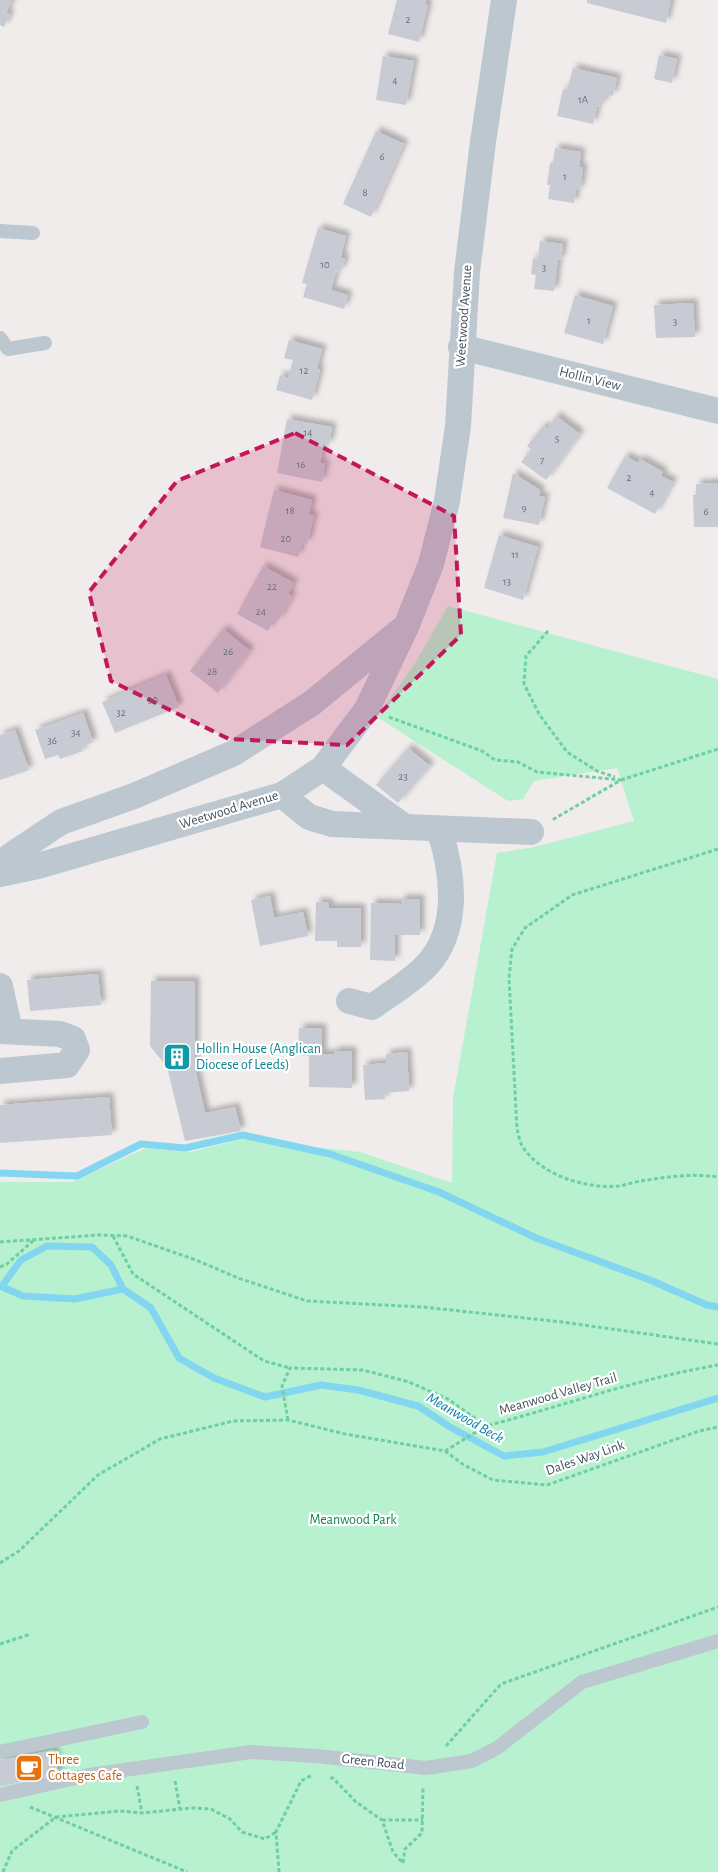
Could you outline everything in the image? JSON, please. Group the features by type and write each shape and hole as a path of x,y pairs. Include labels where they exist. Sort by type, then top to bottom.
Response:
{"street":[{"name":"Weetwood Avenue","path":"0,874 47,863 282,795 322,768 367,709 406,626 431,564 447,501 458,426 471,235 504,0"},
{"name":"Hollin View","path":"462,347 718,411"},
{"name":"Weetwood Avenue","path":"0,868 10,856 61,822 134,796 234,753 312,703 406,626"},
{"path":"322,768 405,828"},
{"path":"282,795 309,817 332,824 531,832"},
{"path":"349,1001 372,1007 428,964 440,945 447,926 452,880 446,849 439,829"},
{"path":"0,986 5,1031 60,1034 73,1039 78,1050 67,1065 0,1071"}],"lane":[{"path":"0,231 33,233"},
{"path":"0,338 8,349 45,343"},
{"name":"Green Road","path":"0,1795 89,1775 252,1752 317,1756 426,1768 472,1761 497,1748 582,1682 718,1641"},
{"path":"0,1752 142,1722"}],"path":[{"path":"548,631 526,656 524,684 540,714 567,752 597,771 621,780"},
{"path":"367,709 482,751 495,760 518,762 537,772 621,780"},
{"path":"531,832 621,780 718,749"},
{"path":"718,849 572,895 524,928 512,948 509,978 517,1129 523,1149 538,1165 561,1178 588,1184 618,1186 640,1181 702,1175 718,1177"},
{"name":"Meanwood Valley Trail","path":"113,1236 133,1274 264,1361 290,1368 362,1370 409,1382 448,1398 486,1426 693,1369 718,1365"},
{"path":"0,1242 127,1236 196,1260 238,1278 307,1301 423,1307 562,1322 718,1344"},
{"path":"0,1267 7,1264 34,1240"},
{"path":"288,1420 282,1386 290,1368"},
{"name":"Dales Way Link","path":"0,1563 19,1551 98,1474 160,1439 233,1421 288,1420 345,1434 445,1451 464,1466 493,1480 547,1485 698,1431 718,1428"},
{"path":"445,1451 476,1430 486,1426"},
{"path":"382,1820 393,1852 403,1863 406,1849 422,1832 423,1779 426,1768 501,1684 718,1607"},
{"path":"0,1644 31,1634"},
{"path":"173,1773 180,1809"},
{"path":"279,1872 276,1832 301,1781 310,1775 318,1776"},
{"path":"325,1777 333,1778 356,1802 382,1820 423,1820"},
{"path":"136,1781 142,1813"},
{"path":"26,1806 185,1872"},
{"path":"3,1872 12,1851 56,1817 120,1810 142,1813 192,1808 211,1809 230,1819 242,1832 265,1839 276,1832"}],"highlighted area":[{"path":"295,433 454,516 461,635 347,745 229,739 111,681 89,592 177,481"}],"green space":[{"name":"Meanwood Park","path":"448,606 718,679 718,1872 0,1872 0,1182 72,1182 146,1148 190,1152 243,1139 360,1152 452,1183 453,1098 497,853 534,847 634,821 617,768 534,781 523,799 508,801 377,717 415,663"}],"building":[{"path":"0,0 12,0 6,13 10,14 4,27 0,25"},
{"path":"397,0 426,0 425,4 428,4 419,42 388,34"},
{"path":"587,0 671,0 666,23 587,3"},
{"path":"659,55 677,59 672,83 654,79"},
{"path":"383,56 414,61 406,105 376,100"},
{"path":"573,68 617,78 613,96 606,94 604,103 600,103 599,107 597,107 593,124 557,116 563,89 567,90"},
{"path":"376,131 404,144 371,217 343,204"},
{"path":"555,148 581,152 579,167 583,168 580,190 576,189 574,203 548,199 550,185 547,185 550,163 553,163"},
{"path":"318,228 346,236 342,252 342,258 345,259 341,271 338,270 335,275 331,290 348,295 344,309 303,297 307,284 302,283"},
{"path":"540,241 563,244 561,260 558,259 554,291 534,289 536,275 531,274 533,258 538,259"},
{"path":"575,295 613,306 603,344 564,333"},
{"path":"693,303 695,337 656,338 654,305"},
{"path":"289,340 322,349 317,369 320,370 312,400 276,390 280,375 288,378 293,360 284,358"},
{"path":"556,416 580,434 546,480 521,462 531,449 527,446 543,426 547,429"},
{"path":"287,419 332,427 329,445 323,444 320,463 325,464 322,482 277,473"},
{"path":"625,456 638,463 640,459 663,472 661,476 673,482 655,514 607,488"},
{"path":"513,473 540,490 539,496 545,497 539,525 503,518"},
{"path":"718,483 718,527 694,527 693,495 696,495 696,484"},
{"path":"274,490 312,500 309,515 314,516 307,544 302,543 298,557 260,547"},
{"path":"499,535 538,547 523,600 484,588"},
{"path":"263,566 294,583 288,594 292,596 285,609 278,621 274,619 268,631 237,614"},
{"path":"223,629 250,651 218,693 190,671"},
{"path":"166,675 179,707 115,733 102,702"},
{"path":"83,713 93,742 82,747 83,751 60,759 58,755 45,759 35,730"},
{"path":"15,730 29,770 0,780 0,735"},
{"path":"408,748 430,766 398,803 376,785"},
{"path":"270,896 274,918 303,912 308,936 260,946 251,900"},
{"path":"401,899 420,899 420,935 395,935 395,961 370,960 371,903 401,904"},
{"path":"316,902 329,903 329,908 361,908 361,947 337,947 337,941 315,941"},
{"path":"98,974 101,1005 30,1011 27,980"},
{"name":"Hollin House (Anglican Diocese of Leeds)","path":"151,981 195,981 195,1068 205,1113 235,1107 241,1131 185,1141 167,1067 150,1046"},
{"path":"299,1028 322,1028 322,1054 334,1054 334,1051 352,1051 352,1088 309,1087 309,1056 298,1055"},
{"path":"407,1052 409,1091 384,1093 385,1099 365,1100 363,1065 386,1063 386,1054"},
{"path":"109,1097 112,1135 0,1143 0,1105"},
{"name":"Three Cottages Cafe","path":"54,1750 59,1775 0,1786 0,1760"}],"waterway":[{"path":"0,1173 77,1176 141,1144 185,1148 243,1135 330,1154 439,1192 536,1238 650,1280 707,1305 718,1307"},
{"path":"2,1286 21,1260 47,1246 92,1247 111,1265 123,1289"},
{"name":"Meanwood Beck","path":"0,1286 23,1296 75,1299 123,1289 151,1308 179,1358 214,1378 265,1397 321,1385 358,1390 418,1406 450,1427 504,1456 543,1452 718,1398"}],"place":[{"name":"Hollin House (Anglican Diocese of Leeds)","path":"177,1057"},
{"name":"Three Cottages Cafe","path":"29,1768"}]}
